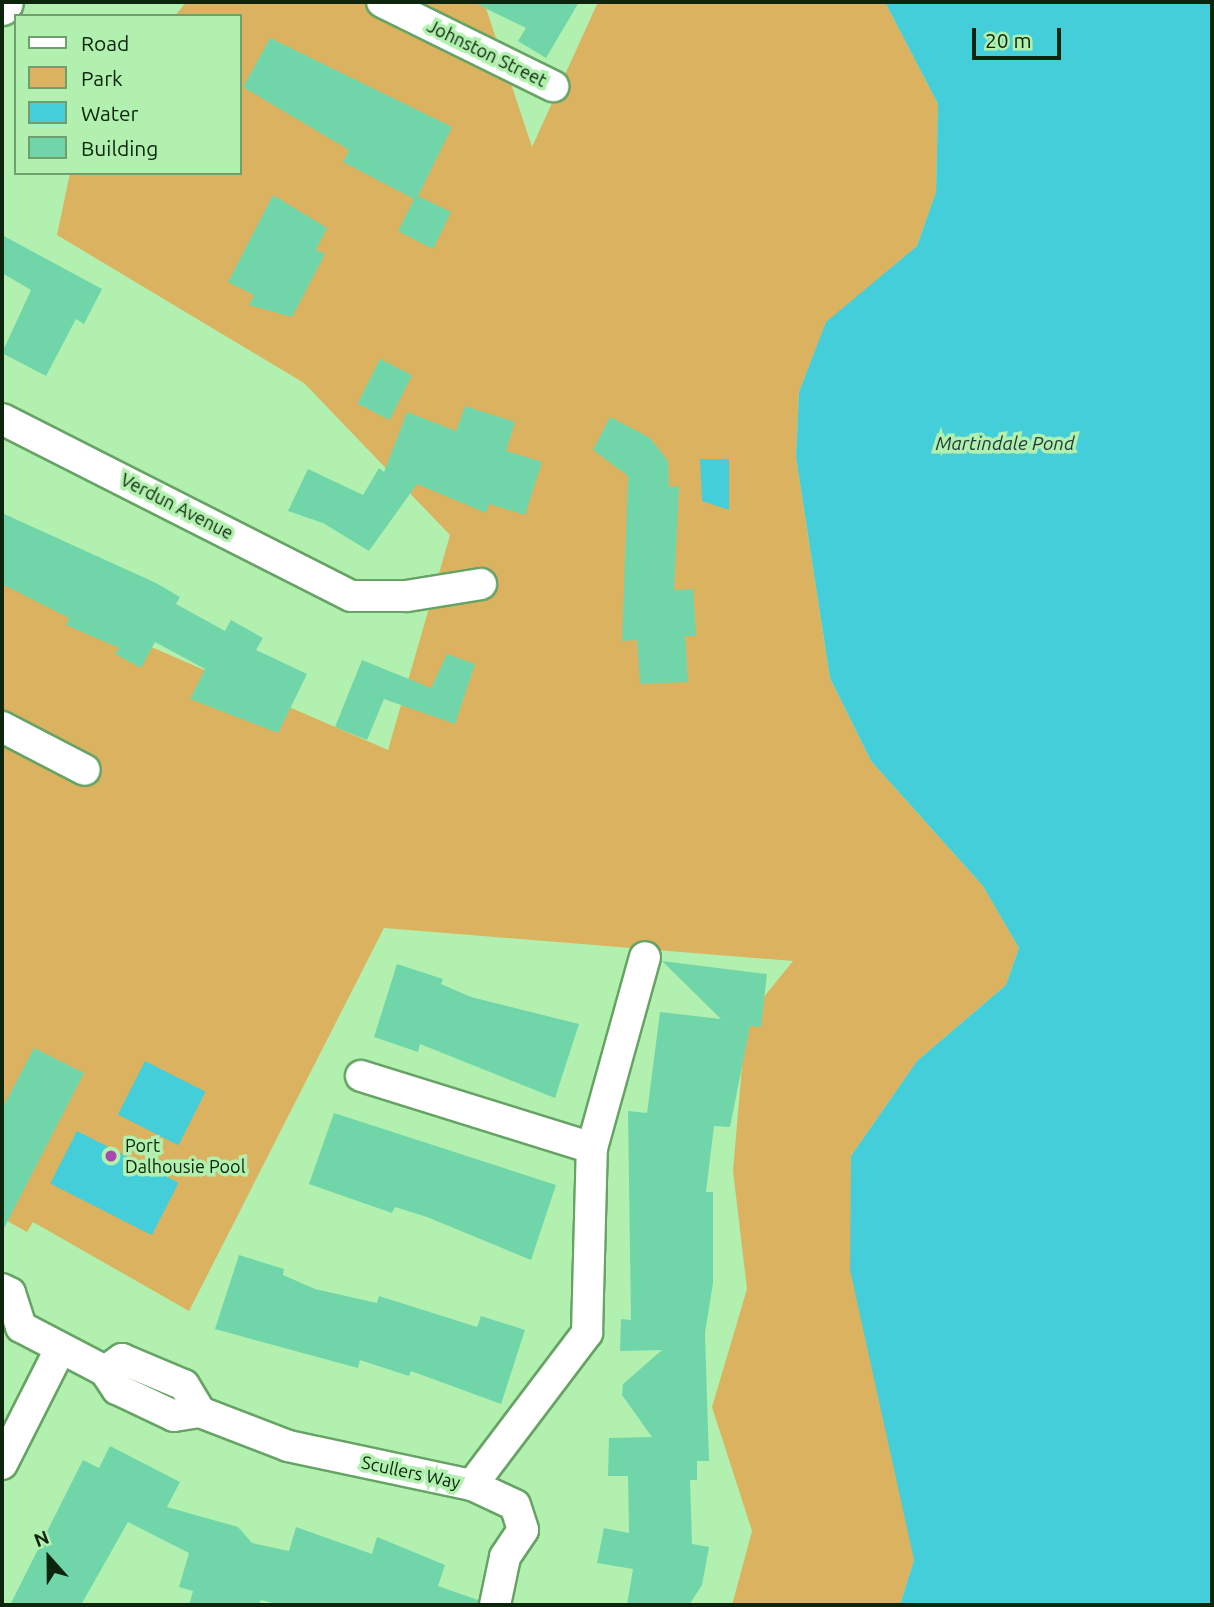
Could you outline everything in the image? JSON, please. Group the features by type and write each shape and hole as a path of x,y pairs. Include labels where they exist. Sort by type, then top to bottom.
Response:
{"street":[{"name":"Johnston Street","path":"382,2 553,86"},
{"name":"Verdun Avenue","path":"2,419 351,596 407,596 481,584"},
{"path":"2,727 85,770"},
{"path":"472,1485 587,1333 592,1148 645,957"},
{"path":"361,1076 592,1148"},
{"name":"Scullers Way","path":"2,1289 10,1293 11,1329 105,1371 117,1389 174,1416 200,1412 288,1446 472,1485 523,1515 495,1605"},
{"path":"2,1464 59,1351"}],"green space":[{"path":"186,2 484,2 532,147 598,2 885,2 938,104 936,192 917,246 826,323 799,392 796,457 830,678 871,761 983,886 1019,948 1006,985 917,1061 851,1156 914,1560 900,1605 732,1605 752,1531 712,1407 747,1289 733,1171 746,1019 793,961 384,928 189,1311 33,1222 27,1232 2,1218 2,582 388,750 450,535 304,383 57,235 70,175 242,175 242,14 177,14"}],"water":[{"name":"Martindale Pond","path":"885,2 1212,2 1212,1605 900,1605 914,1560 850,1270 851,1156 917,1061 1006,985 1019,948 983,886 871,761 830,678 796,457 799,392 826,322 917,246 936,192 938,104"},
{"path":"700,459 729,459 729,510 702,501"},
{"path":"145,1061 206,1092 178,1145 118,1114"},
{"path":"77,1131 179,1183 152,1235 50,1184"}],"building":[{"path":"473,2 579,2 546,58 518,41 526,28"},
{"path":"270,38 452,127 418,196 451,212 433,249 398,231 414,199 343,162 349,150 243,87"},
{"path":"273,195 327,228 316,250 325,254 292,317 249,305 254,295 228,282"},
{"path":"2,235 102,289 84,324 76,319 46,376 2,353 31,290 2,273"},
{"path":"380,359 412,375 389,420 357,404"},
{"path":"465,406 515,422 506,451 542,462 525,515 489,504 486,513 417,484 369,551 323,523 288,511 308,469 363,495 379,468 384,472 407,412 456,431"},
{"path":"610,417 650,438 668,461 669,487 679,486 674,590 693,589 696,636 685,636 688,682 640,684 637,640 622,641 628,476 593,450"},
{"path":"2,513 156,583 180,597 176,604 225,631 231,620 263,638 256,650 307,674 278,733 190,699 205,669 155,642 141,668 115,654 119,648 66,625 69,618 2,584"},
{"path":"447,654 475,664 455,724 384,699 367,740 335,727 362,660 431,688"},
{"path":"662,961 767,974 761,1027 750,1026 730,1127 714,1126 706,1192 713,1192 713,1283 705,1333 709,1461 697,1461 697,1480 690,1480 692,1544 709,1547 702,1585 689,1605 627,1605 633,1569 597,1563 604,1528 629,1533 628,1476 608,1476 609,1438 652,1437 622,1395 623,1384 662,1350 620,1351 621,1319 631,1320 628,1111 647,1113 660,1012 721,1019"},
{"path":"397,964 443,979 441,984 471,997 579,1024 555,1098 420,1044 418,1052 374,1037"},
{"path":"34,1048 84,1073 2,1232 2,1109"},
{"path":"334,1113 556,1185 531,1260 427,1217 395,1207 392,1213 309,1184"},
{"path":"239,1255 284,1269 283,1275 315,1289 377,1303 379,1296 477,1327 481,1316 525,1330 501,1404 411,1371 409,1376 360,1360 358,1368 215,1329"},
{"path":"110,1446 180,1482 167,1507 238,1527 252,1543 289,1551 296,1527 372,1554 377,1537 445,1565 438,1586 478,1600 478,1605 280,1605 261,1600 259,1605 189,1605 193,1591 179,1587 189,1553 128,1522 81,1605 10,1605 83,1460 99,1468"}],"place":[{"name":"Port Dalhousie Pool","path":"111,1156"}]}
